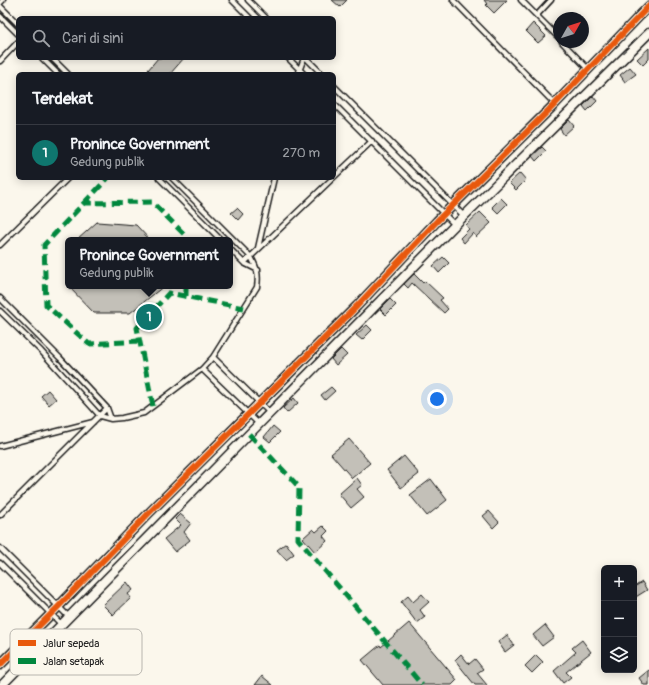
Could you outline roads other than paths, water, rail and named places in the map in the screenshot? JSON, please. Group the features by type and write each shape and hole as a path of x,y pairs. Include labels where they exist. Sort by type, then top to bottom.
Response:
{"street":[{"path":"36,629 149,513 357,306 649,6"},
{"path":"56,629 455,224 649,33"},
{"path":"0,665 10,655"},
{"path":"2,685 12,675"}],"lane":[{"path":"3,0 0,5 16,22"},
{"path":"232,0 248,16"},
{"path":"248,0 264,16"},
{"path":"453,0 555,104"},
{"path":"521,0 553,32"},
{"path":"537,15 551,0"},
{"path":"0,16 16,32"},
{"path":"0,61 16,44"},
{"path":"568,48 588,69"},
{"path":"44,60 56,72"},
{"path":"54,60 66,72"},
{"path":"290,60 302,72"},
{"path":"298,72 304,60"},
{"path":"307,60 320,72"},
{"path":"336,88 464,216"},
{"path":"336,106 455,224"},
{"path":"336,174 372,141"},
{"path":"0,245 66,180"},
{"path":"161,180 218,237"},
{"path":"174,180 231,237"},
{"path":"258,248 274,180"},
{"path":"244,263 330,180"},
{"path":"0,311 41,351 100,416 111,419 144,413 202,369 213,357 257,287 259,277 258,271 251,257 233,239"},
{"path":"233,252 244,263 258,271"},
{"path":"0,298 107,408 111,419"},
{"path":"213,357 270,413"},
{"path":"202,369 258,424"},
{"path":"0,516 107,408"},
{"path":"0,446 94,422"},
{"path":"0,548 69,616"},
{"path":"0,563 61,624"}],"place":[{"name":"Pronince Government","path":"149,317"}]}
